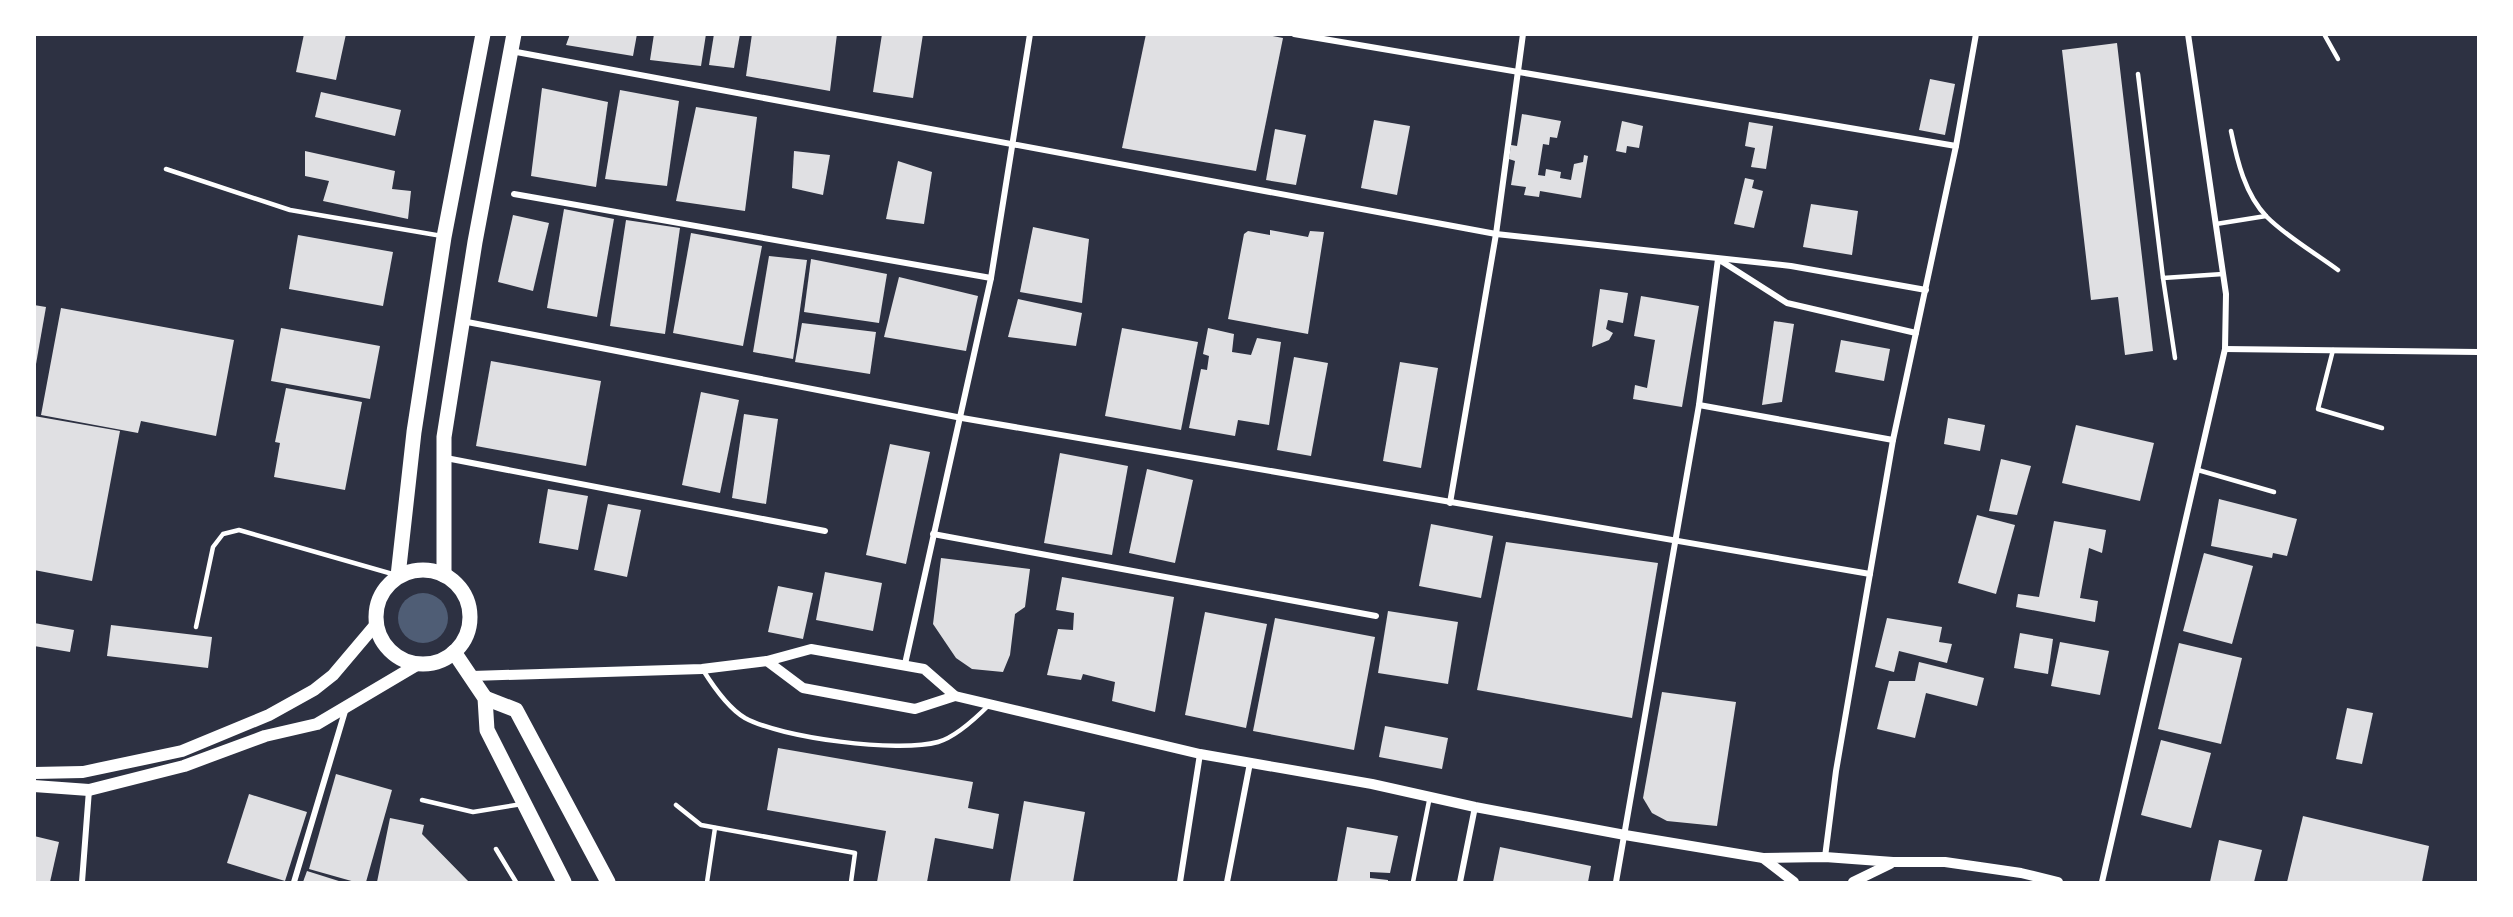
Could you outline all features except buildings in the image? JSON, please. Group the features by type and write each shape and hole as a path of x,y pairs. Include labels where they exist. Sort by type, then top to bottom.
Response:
{"main road":[{"path":"34,773 83,772 182,751 269,715 314,690 333,675 377,623 381,596 398,576 414,432 444,237 483,34"},
{"path":"444,575 444,437 462,321 514,34"},
{"path":"377,623 388,647 402,658 420,663 438,661 454,652 468,630 470,611 464,594 444,575 426,570 398,576"},
{"path":"454,652 485,698 487,729 521,804 564,882"},
{"path":"34,786 89,790 184,766 281,732 317,724 420,663"},
{"path":"485,698 516,710 608,882"}],"street":[{"path":"905,664 933,534 962,418 991,278 1030,34"},
{"path":"1294,34 1516,74 1956,146"},
{"path":"1450,503 1496,234 1523,34"},
{"path":"1826,857 1836,771 1893,440 1956,146 1976,34"},
{"path":"2102,882 2225,349 2226,294 2188,34"},
{"path":"511,51 1496,234 1791,266 1926,290"},
{"path":"514,194 991,278"},
{"path":"1718,259 1786,303 1916,333"},
{"path":"1616,882 1699,405 1718,259"},
{"path":"462,321 962,418 1870,573"},
{"path":"2225,349 2478,352"},
{"path":"1699,405 1893,440"},
{"path":"444,458 825,531"},
{"path":"933,534 1376,616"},
{"path":"472,676 702,669 767,661 811,649 924,669 956,696 1200,754 1430,796 1475,807 1763,858 1826,857 1893,862 1945,862 2021,873 2058,882"},
{"path":"767,661 803,688 915,709 956,696"},
{"path":"294,882 346,708"},
{"path":"1180,882 1200,754"},
{"path":"1227,882 1250,763"},
{"path":"82,882 89,790"},
{"path":"1460,882 1475,807"},
{"path":"1763,858 1794,882"},
{"path":"1853,882 1893,862"}],"lane":[{"path":"2324,34 2338,59"},
{"path":"2138,74 2175,358"},
{"path":"2231,131 2236,158 2247,185 2266,216 2338,270"},
{"path":"166,169 290,210 444,237"},
{"path":"2216,224 2266,216"},
{"path":"2163,278 2223,274"},
{"path":"2333,350 2318,409 2382,428"},
{"path":"2198,470 2274,492"},
{"path":"196,627 213,547 223,534 239,530 398,576"},
{"path":"702,669 712,686 743,717 772,730 891,747 939,742 976,718 991,703"},
{"path":"1413,882 1430,796"},
{"path":"422,800 473,812 521,804"},
{"path":"676,806 701,825 855,853 851,882"},
{"path":"707,882 715,828"},
{"path":"496,849 516,882"}],"water":[{"path":"418,593 428,593 441,600 448,613 448,623 441,636 428,643 418,643 409,639 402,632 398,623 398,613 402,604 409,597"}]}
